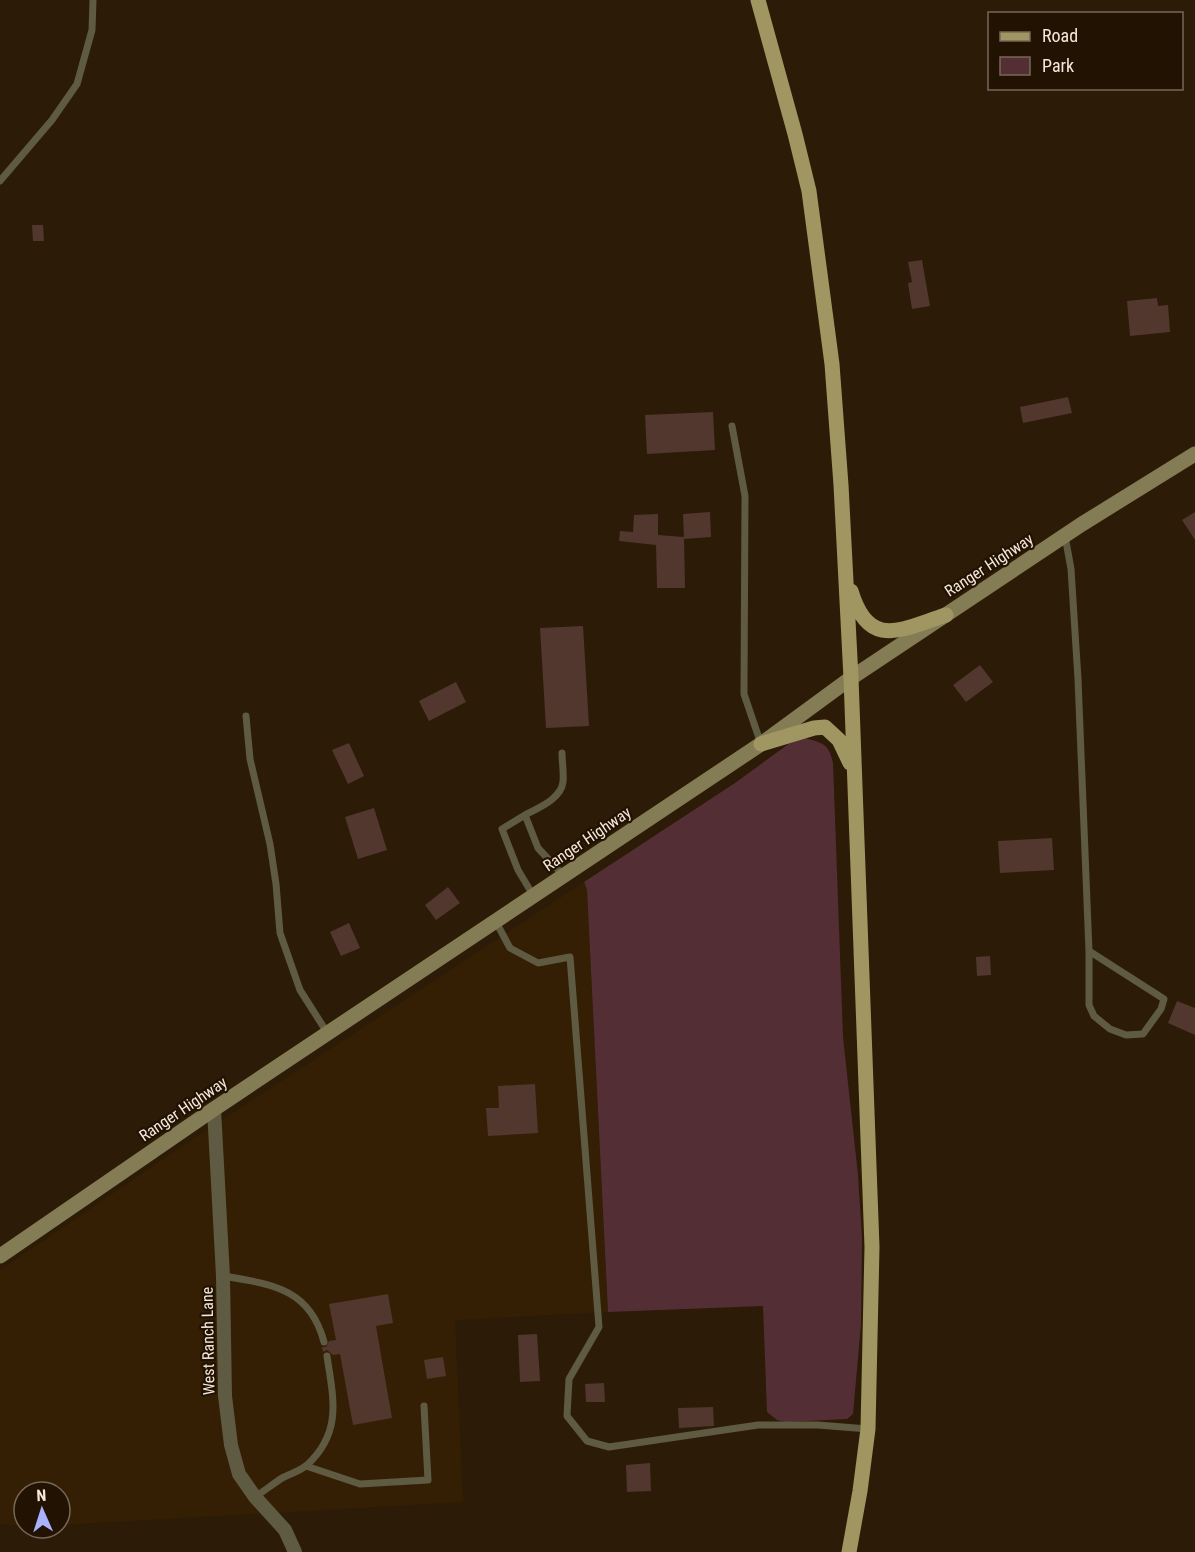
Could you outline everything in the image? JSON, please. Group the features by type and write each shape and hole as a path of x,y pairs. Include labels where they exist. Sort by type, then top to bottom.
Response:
{"main road":[{"path":"758,0 793,123 809,191 832,364 846,572 872,1247 868,1429 861,1491 849,1552"},
{"name":"Ranger Highway","path":"0,1256 214,1109 761,744 851,678 1065,536 1195,454"},
{"path":"846,572 855,605 868,622 880,631 894,632 946,615"},
{"path":"761,744 814,728 825,728 839,740 849,756 854,778"}],"street":[{"name":"West Ranch Lane","path":"214,1109 225,1396 231,1445 240,1474 255,1497 285,1530 295,1552"}],"lane":[{"path":"0,181 52,120 77,84 92,30 93,0"},
{"path":"732,426 745,496 744,694 761,744"},
{"path":"1065,536 1071,569 1077,668 1089,951 1089,1005 1094,1016 1110,1029 1126,1035 1143,1034 1161,1009 1164,999 1089,951"},
{"path":"246,716 250,759 270,844 280,933 300,990 328,1034"},
{"path":"534,896 518,870 502,829 547,803 558,793 563,783 562,753"},
{"path":"525,815 538,848 564,876"},
{"path":"496,922 510,948 538,963 570,957 599,1327 569,1379 567,1416 587,1441 609,1447 758,1425 818,1425 868,1429"},
{"path":"222,1276 266,1283 301,1300 315,1317 324,1342"},
{"path":"255,1497 306,1466 321,1447 333,1419 334,1400 327,1356"},
{"path":"306,1466 360,1484 428,1480 424,1406"}],"shaded area":[{"path":"584,882 587,890 608,1312 455,1320 463,1502 72,1524 72,1480 12,1480 12,1525 0,1524 0,1270 178,1149"}],"green space":[{"path":"805,738 824,745 833,763 843,1037 858,1175 862,1238 861,1324 853,1414 847,1419 786,1422 777,1420 767,1412 763,1306 608,1312 587,890 584,882 735,783 790,743"}],"building":[{"path":"32,225 43,225 44,241 33,241"},
{"path":"922,260 930,306 912,309 908,283 912,282 908,262"},
{"path":"1157,298 1158,306 1168,305 1170,332 1130,336 1127,301"},
{"path":"1068,397 1072,413 1023,423 1020,407"},
{"path":"713,412 715,450 647,454 645,415"},
{"path":"710,512 711,537 684,539 683,514"},
{"path":"1195,512 1195,540 1182,520"},
{"path":"658,514 658,535 684,537 685,588 657,588 656,545 619,541 620,531 633,532 634,515"},
{"path":"583,626 589,726 546,728 540,628"},
{"path":"980,665 993,682 966,702 953,685"},
{"path":"456,682 466,702 429,721 419,701"},
{"path":"349,743 364,776 348,784 332,750"},
{"path":"374,808 387,850 358,859 345,817"},
{"path":"1052,838 1054,870 1000,873 998,841"},
{"path":"448,887 460,903 436,920 425,905"},
{"path":"349,923 360,948 341,956 330,932"},
{"path":"990,956 991,975 977,976 976,957"},
{"path":"1177,1001 1195,1008 1195,1035 1168,1023"},
{"path":"535,1084 538,1133 488,1136 486,1108 499,1108 498,1086"},
{"path":"388,1294 393,1323 376,1326 392,1418 353,1425 340,1354 333,1355 327,1350 323,1352 322,1347 326,1347 329,1341 336,1340 329,1304"},
{"path":"537,1334 540,1381 520,1382 518,1335"},
{"path":"443,1357 446,1376 427,1379 424,1360"},
{"path":"604,1383 605,1402 586,1402 585,1384"},
{"path":"713,1407 714,1426 679,1428 678,1408"},
{"path":"650,1463 651,1491 627,1492 626,1465"}]}
